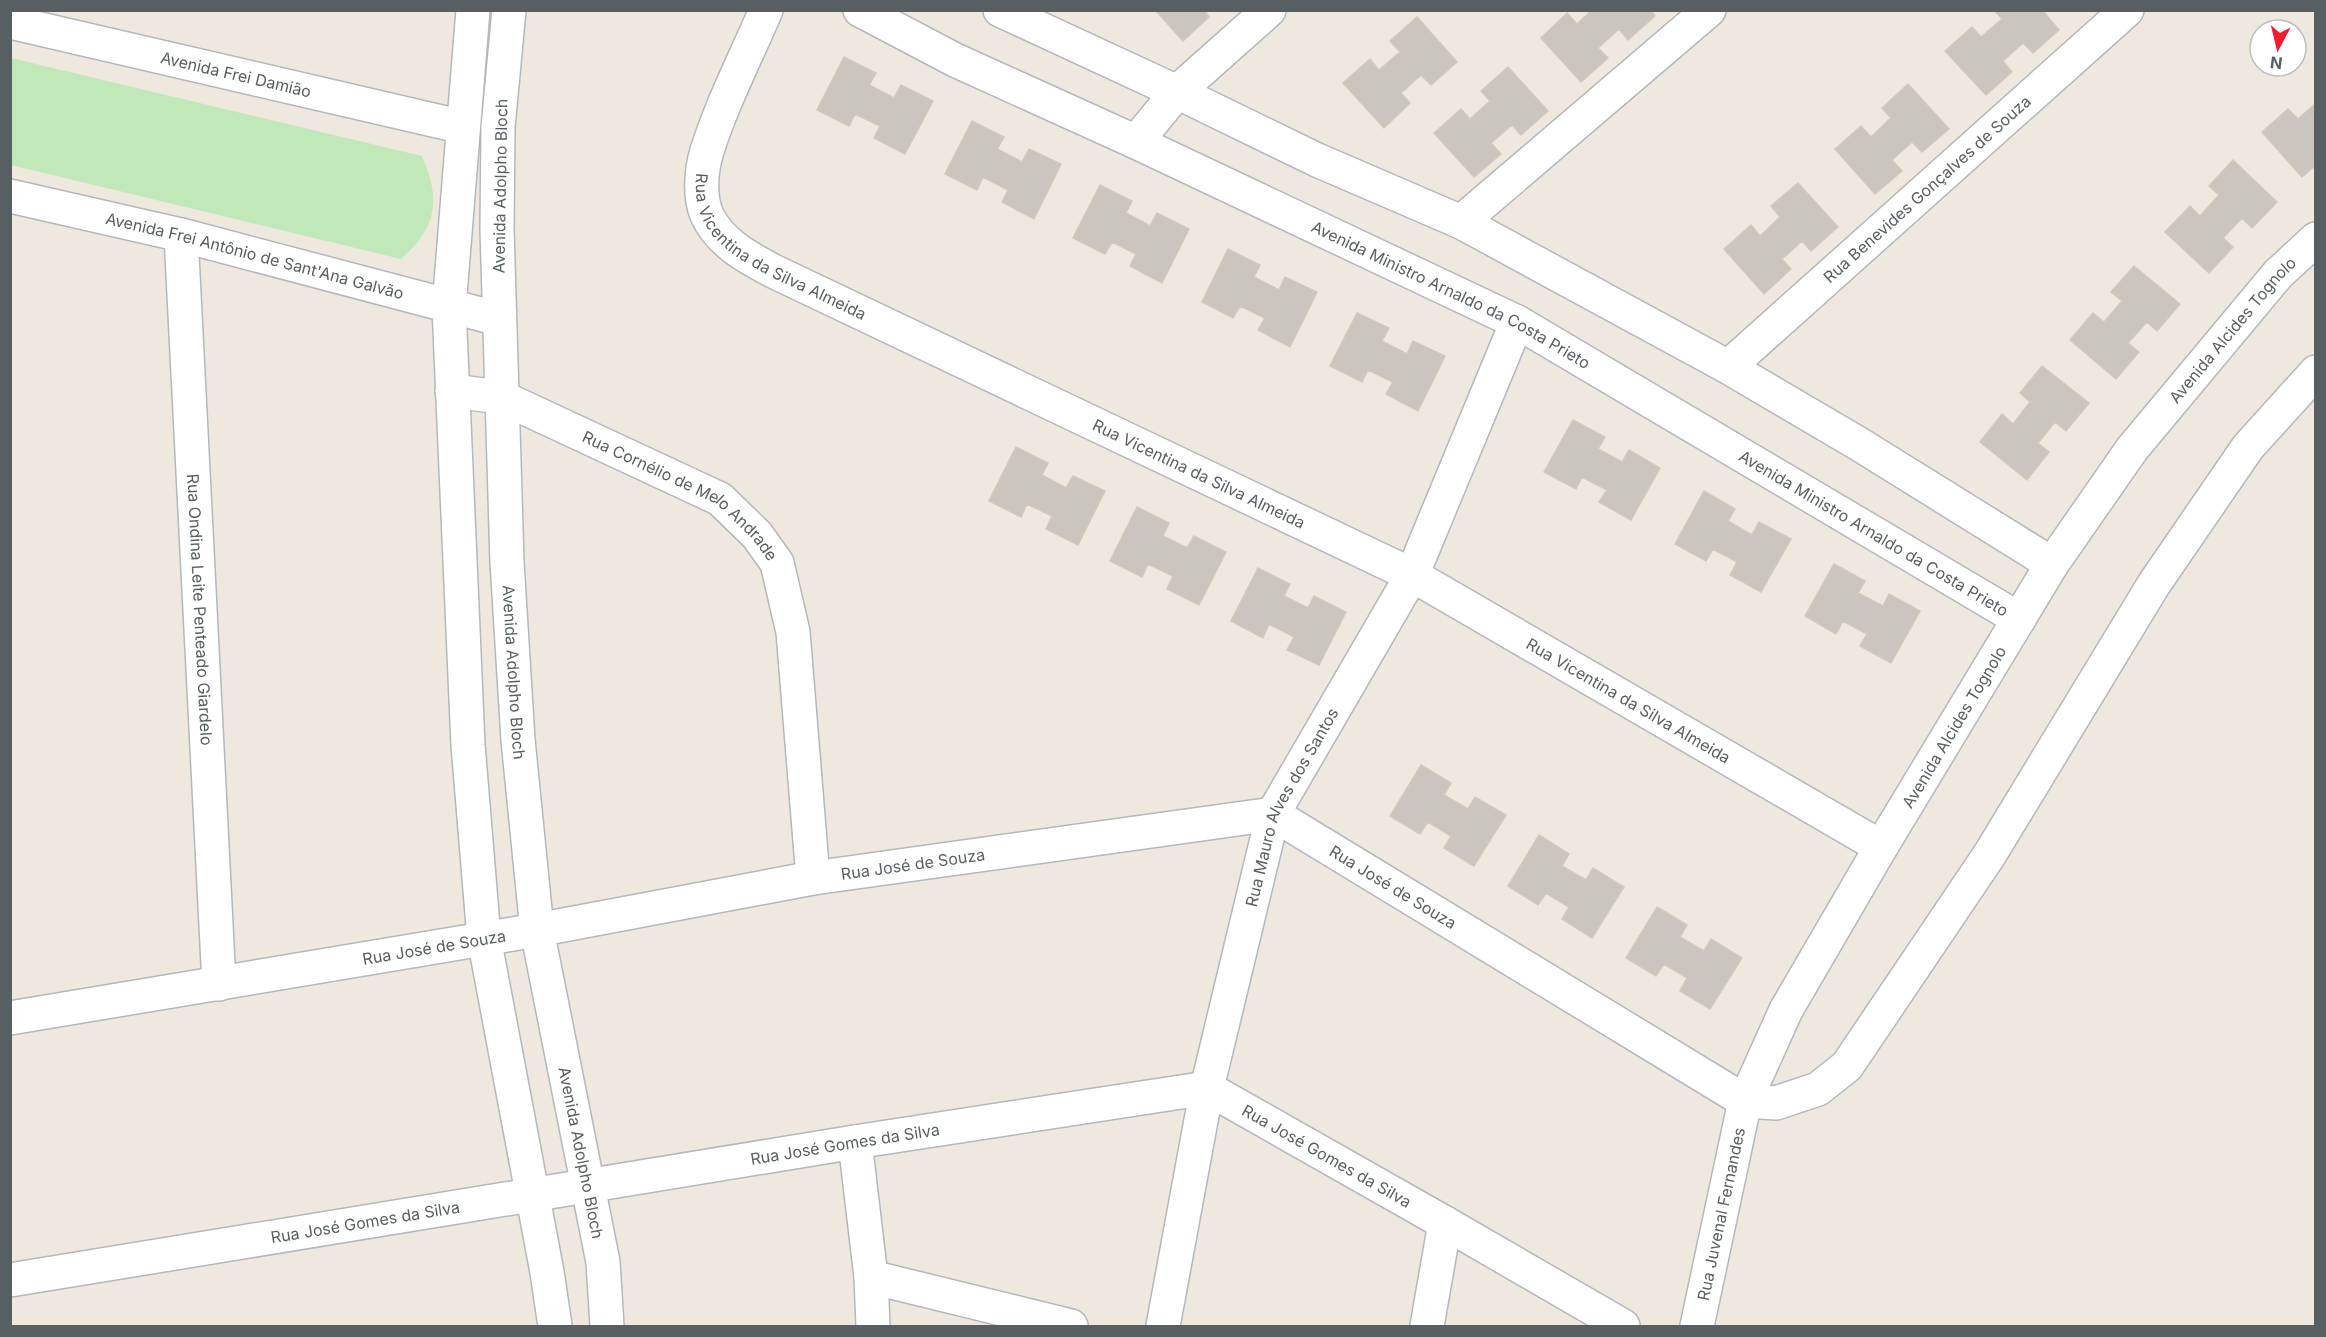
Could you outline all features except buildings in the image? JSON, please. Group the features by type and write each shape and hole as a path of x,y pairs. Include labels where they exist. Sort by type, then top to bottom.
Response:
{"street":[{"path":"473,10 449,307 468,745 484,938 555,1326"},
{"name":"Avenida Adolpho Bloch","path":"509,10 498,127 496,229 507,562 518,740 537,930 603,1262 607,1326"},
{"name":"Rua Vicentina da Silva Almeida","path":"766,10 706,153 701,192 706,214 718,233 740,253 773,271 1412,575 1881,847"},
{"name":"Avenida Ministro Arnaldo da Costa Prieto","path":"860,10 955,60 1136,142 1517,322 2019,619"},
{"path":"1000,10 1317,160 1461,222 1728,367 1859,444 2052,564"},
{"path":"1136,142 1177,92 1269,10"},
{"path":"1461,222 1709,10"},
{"name":"Rua Benevides Gonçalves de Souza","path":"1728,367 2127,10"},
{"name":"Avenida Frei Damião","path":"10,22 463,127"},
{"name":"Avenida Frei Antônio de Sant'Ana Galvão","path":"10,196 181,235 499,319"},
{"name":"Rua Ondina Leite Penteado Giardelo","path":"181,235 219,984"},
{"name":"Avenida Alcides Tognolo","path":"1745,1101 1786,1010 1881,847 2052,564 2132,449 2278,274 2316,238"},
{"name":"Rua Mauro Alves dos Santos","path":"1163,1326 1207,1088 1273,814 1412,575 1517,322"},
{"path":"1745,1101 1776,1103 1818,1089 1847,1066 1990,854 2154,584 2248,447 2316,372"},
{"name":"Rua Cornélio de Melo Andrade","path":"452,392 501,397 720,500 757,535 777,563 793,632 813,878"},
{"name":"Rua José de Souza","path":"10,1018 537,930 813,878 1273,814 1745,1101"},
{"name":"Rua José Gomes da Silva","path":"10,1280 855,1142 1207,1088 1623,1326"},
{"name":"Rua Juvenal Fernandes","path":"1696,1326 1745,1101"},
{"path":"855,1142 871,1277 873,1326"},
{"path":"1427,1326 1445,1223"},
{"path":"871,1277 1071,1326"}],"green space":[{"path":"11,58 422,156 432,186 432,212 428,224 422,236 401,259 11,165"}]}
